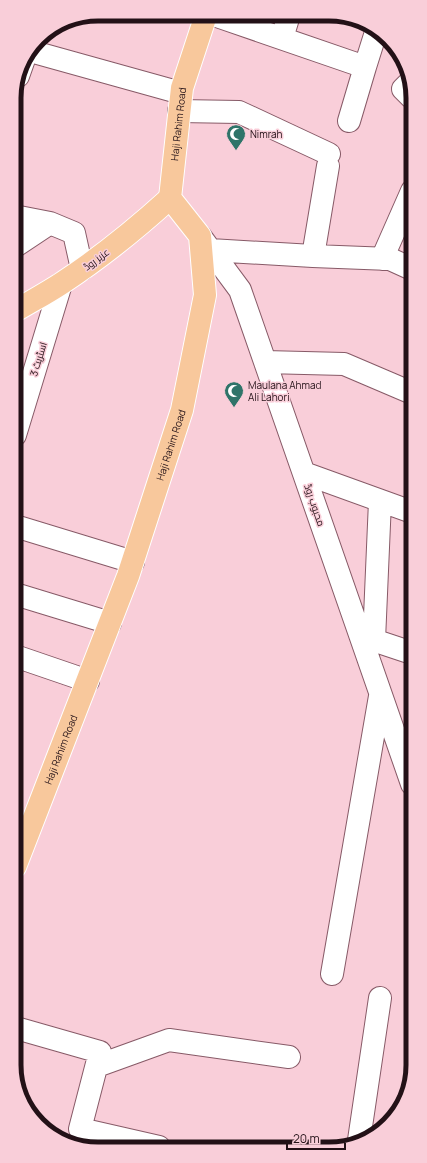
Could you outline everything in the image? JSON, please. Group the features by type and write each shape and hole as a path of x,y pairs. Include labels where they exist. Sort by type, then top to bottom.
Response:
{"main road":[{"name":"Haji Rahim Road","path":"170,198 180,102 204,21"},
{"path":"170,198 205,243"},
{"name":"عزیز روڈ","path":"21,307 61,284 82,269 136,229 170,198"},
{"name":"Haji Rahim Road","path":"21,852 133,562 182,410 204,295 205,243"}],"street":[{"path":"232,21 365,67"},
{"path":"282,38 287,21"},
{"path":"349,121 375,36"},
{"path":"36,53 180,102 239,112 329,160 313,256"},
{"path":"382,259 406,205"},
{"path":"21,217 50,223 74,233 82,269"},
{"path":"21,242 50,223"},
{"path":"205,243 313,256 390,259 406,267"},
{"name":"محبوب روڈ","path":"205,243 240,290 304,473 367,638 380,693 406,767"},
{"name":"اسٹریٹ 3","path":"21,415 61,284"},
{"path":"266,362 344,364 406,390"},
{"path":"304,473 406,510"},
{"path":"380,501 367,638 406,651"},
{"path":"21,528 133,562"},
{"path":"21,596 110,623"},
{"path":"21,658 88,680"},
{"path":"332,974 380,693"},
{"path":"360,1135 380,998"},
{"path":"21,1029 100,1052 80,1129 137,1142"},
{"path":"96,1066 169,1040 289,1057"}],"place":[{"name":"Nimrah","path":"236,151"},
{"name":"Maulana Ahmad Ali Lahori","path":"234,408"}]}
